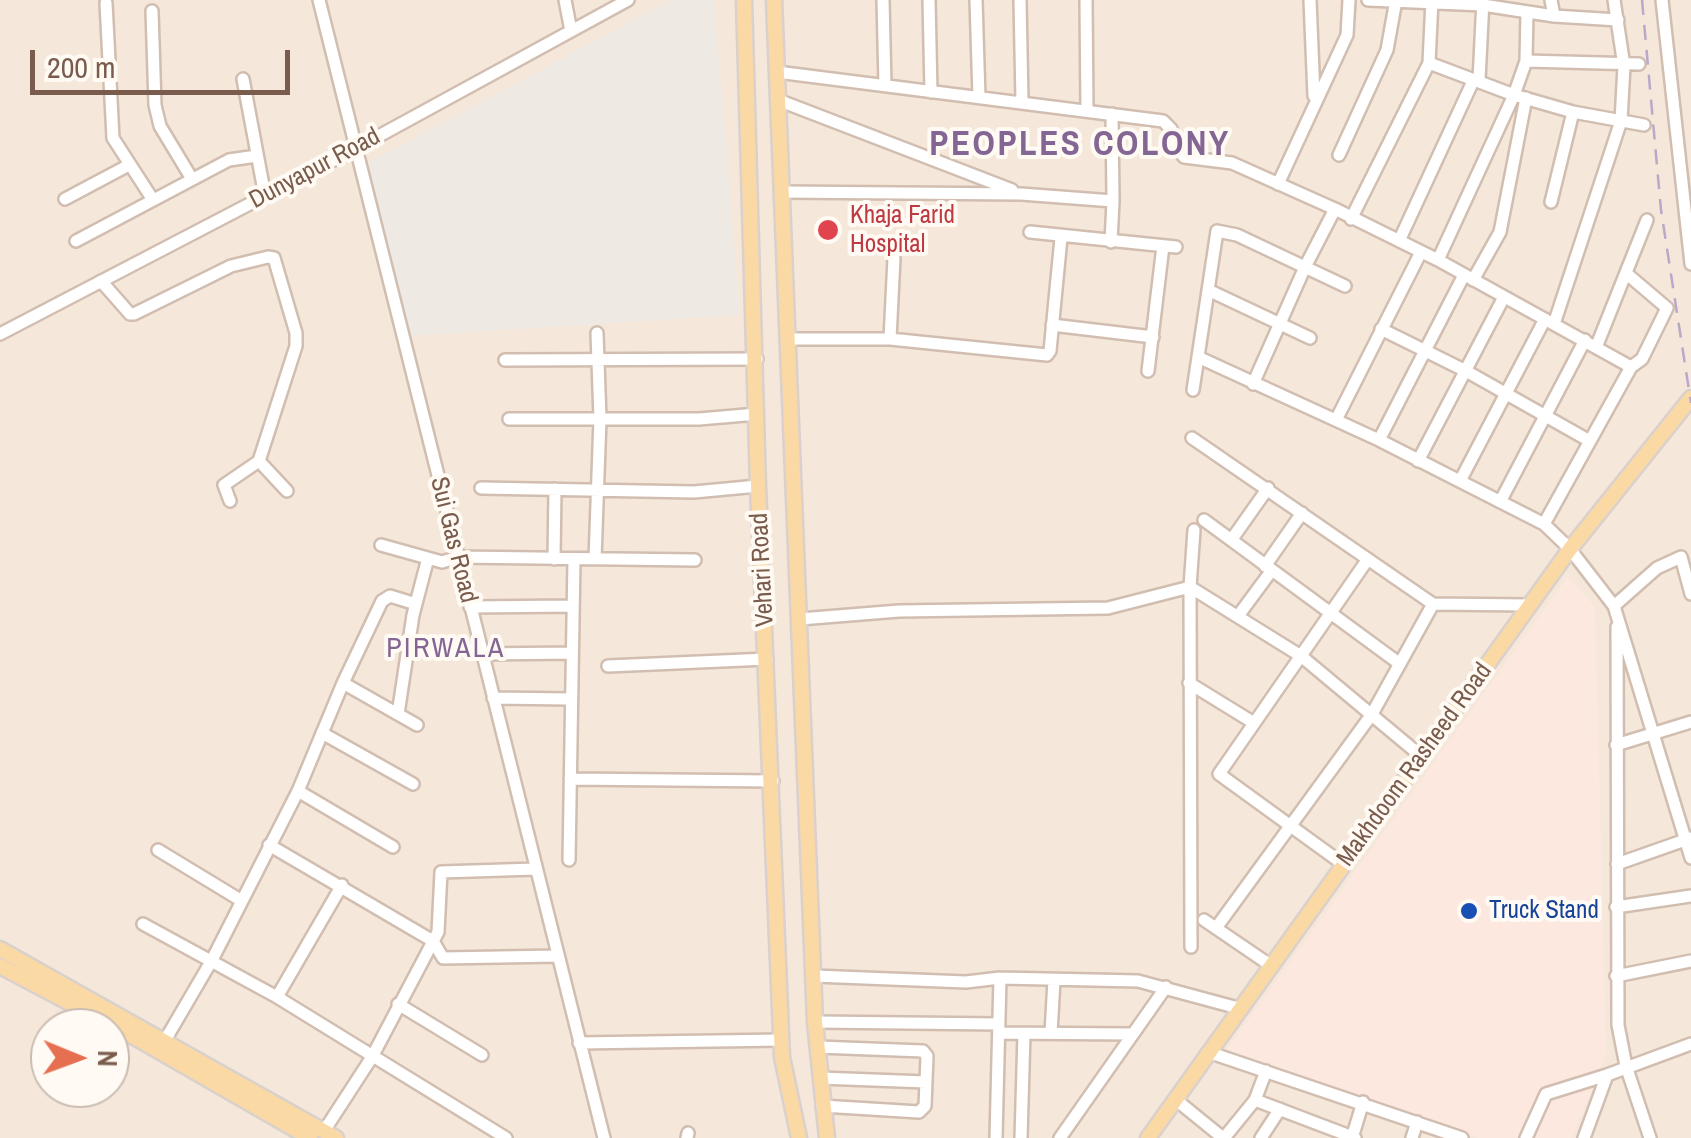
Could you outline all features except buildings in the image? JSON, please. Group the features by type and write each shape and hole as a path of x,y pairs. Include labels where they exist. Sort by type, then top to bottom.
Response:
{"main road":[{"name":"Vehari Road","path":"744,0 758,486 782,1040 799,1138"},
{"name":"Vehari Road","path":"774,0 815,1022 827,1138"},
{"name":"Makhdoom Rasheed Road","path":"1148,1138 1570,550 1691,398"},
{"path":"0,949 323,1136"},
{"path":"0,966 323,1136"}],"street":[{"name":"Sui Gas Road","path":"319,0 604,1138"},
{"path":"565,0 571,30"},
{"name":"Dunyapur Road","path":"0,334 355,149 628,0"},
{"path":"883,0 885,85"},
{"path":"929,0 931,92"},
{"path":"976,0 979,97"},
{"path":"1020,0 1022,101"},
{"path":"1086,0 1086,111"},
{"path":"1310,0 1315,100"},
{"path":"1278,184 1347,34 1349,0"},
{"path":"1368,0 1483,2 1554,16 1618,20"},
{"path":"1551,0 1554,16"},
{"path":"1460,481 1505,394 1549,322 1621,122 1624,66 1614,0"},
{"path":"1662,0 1691,264"},
{"path":"1340,154 1387,50 1396,2"},
{"path":"1351,219 1429,63 1432,2"},
{"path":"1399,241 1476,80 1483,2"},
{"path":"106,3 113,138 153,200"},
{"path":"152,11 155,104 160,126 192,179"},
{"path":"1378,440 1423,351 1500,232 1526,60 1526,12"},
{"path":"1526,60 1640,64"},
{"path":"1429,63 1573,112 1644,125"},
{"path":"777,72 1163,121 1171,128 1184,156 1232,163 1335,209 1438,260 1631,366"},
{"path":"243,79 265,196"},
{"path":"1438,260 1520,96"},
{"path":"778,100 1022,194"},
{"path":"1551,202 1573,112"},
{"path":"1112,114 1112,242"},
{"path":"1678,150 1691,155"},
{"path":"76,240 229,160 258,156"},
{"path":"65,199 129,164"},
{"path":"782,192 1022,194 1113,200"},
{"path":"1253,384 1335,209"},
{"path":"1500,502 1627,274 1647,220"},
{"path":"1193,390 1217,231 1237,235 1345,286"},
{"path":"1030,232 1169,247 1148,372"},
{"path":"789,339 890,339 1041,357 1050,352 1062,238"},
{"path":"1336,420 1422,252"},
{"path":"100,281 134,314 232,266 274,258 296,333 296,346 259,461 225,482 230,502"},
{"path":"890,339 894,258"},
{"path":"1544,524 1588,440 1631,366 1642,360 1668,308 1627,274"},
{"path":"1208,290 1310,338"},
{"path":"1418,461 1504,297"},
{"path":"1052,324 1153,336"},
{"path":"1381,330 1466,371 1588,440"},
{"path":"595,558 600,419 597,333"},
{"path":"1200,358 1378,440 1544,524 1570,550 1615,610 1691,858"},
{"path":"506,360 757,359"},
{"path":"509,419 699,420 757,414"},
{"path":"1192,438 1433,604 1530,605"},
{"path":"259,461 288,492"},
{"path":"481,488 694,492 758,486"},
{"path":"1232,540 1268,488"},
{"path":"554,558 556,489"},
{"path":"1238,616 1302,513"},
{"path":"1204,520 1400,664"},
{"path":"1190,947 1189,683 1194,530"},
{"path":"381,545 442,562 458,558 695,560"},
{"path":"1650,1138 1626,1066 1618,1025 1615,610 1657,568 1681,557 1691,594"},
{"path":"398,714 416,604 428,558"},
{"path":"569,860 574,559"},
{"path":"1343,864 1218,774 1368,559"},
{"path":"800,619 899,611 1108,608 1190,588 1300,656 1421,756"},
{"path":"164,1042 212,960 298,792 343,683 385,596 416,604"},
{"path":"1216,928 1372,714 1433,604"},
{"path":"470,607 573,606"},
{"path":"482,654 572,652"},
{"path":"608,666 767,658"},
{"path":"343,683 416,724"},
{"path":"1189,683 1254,723"},
{"path":"493,698 572,699"},
{"path":"1616,744 1691,722"},
{"path":"322,734 413,784"},
{"path":"570,779 772,781"},
{"path":"298,792 393,847"},
{"path":"1617,864 1688,839"},
{"path":"269,846 434,940 443,958 557,956"},
{"path":"158,850 242,900"},
{"path":"323,1136 372,1057 438,932 441,872 535,869"},
{"path":"277,997 342,885"},
{"path":"1616,907 1691,896"},
{"path":"1204,920 1270,966"},
{"path":"143,924 277,997 506,1138"},
{"path":"1616,976 1691,962"},
{"path":"814,976 966,982 1000,978 1138,981 1238,1008"},
{"path":"996,1138 1000,978"},
{"path":"1052,1034 1054,980"},
{"path":"1060,1138 1166,986"},
{"path":"398,1004 482,1055"},
{"path":"815,1022 999,1029 1024,1034 1133,1034"},
{"path":"1020,1138 1024,1034"},
{"path":"578,1043 782,1040"},
{"path":"1526,1138 1546,1094 1691,1044"},
{"path":"818,1048 923,1051 928,1056 924,1106 919,1112 822,1106"},
{"path":"1208,1052 1462,1138"},
{"path":"1175,1099 1224,1138 1255,1100 1266,1071"},
{"path":"1584,1138 1607,1075"},
{"path":"820,1078 926,1082"},
{"path":"1255,1100 1353,1138 1363,1102"},
{"path":"1260,1138 1280,1108"},
{"path":"1412,1138 1417,1122"}],"shaded area":[{"path":"0,0 1691,0 1691,1138 0,1138"},
{"path":"671,0 714,0 740,315 408,336 368,163"},
{"name":"Truck Stand","path":"1568,577 1595,607 1606,1053 1572,1138 1479,1138 1225,1052"}],"railway":[{"path":"1642,0 1661,210 1691,403"}],"place":[{"name":"Khaja Farid Hospital","path":"828,230"},
{"name":"Truck Stand","path":"1469,911"}],"district":[{"name":"PEOPLES COLONY","path":"1080,146"},
{"name":"PIRWALA","path":"446,649"}]}
